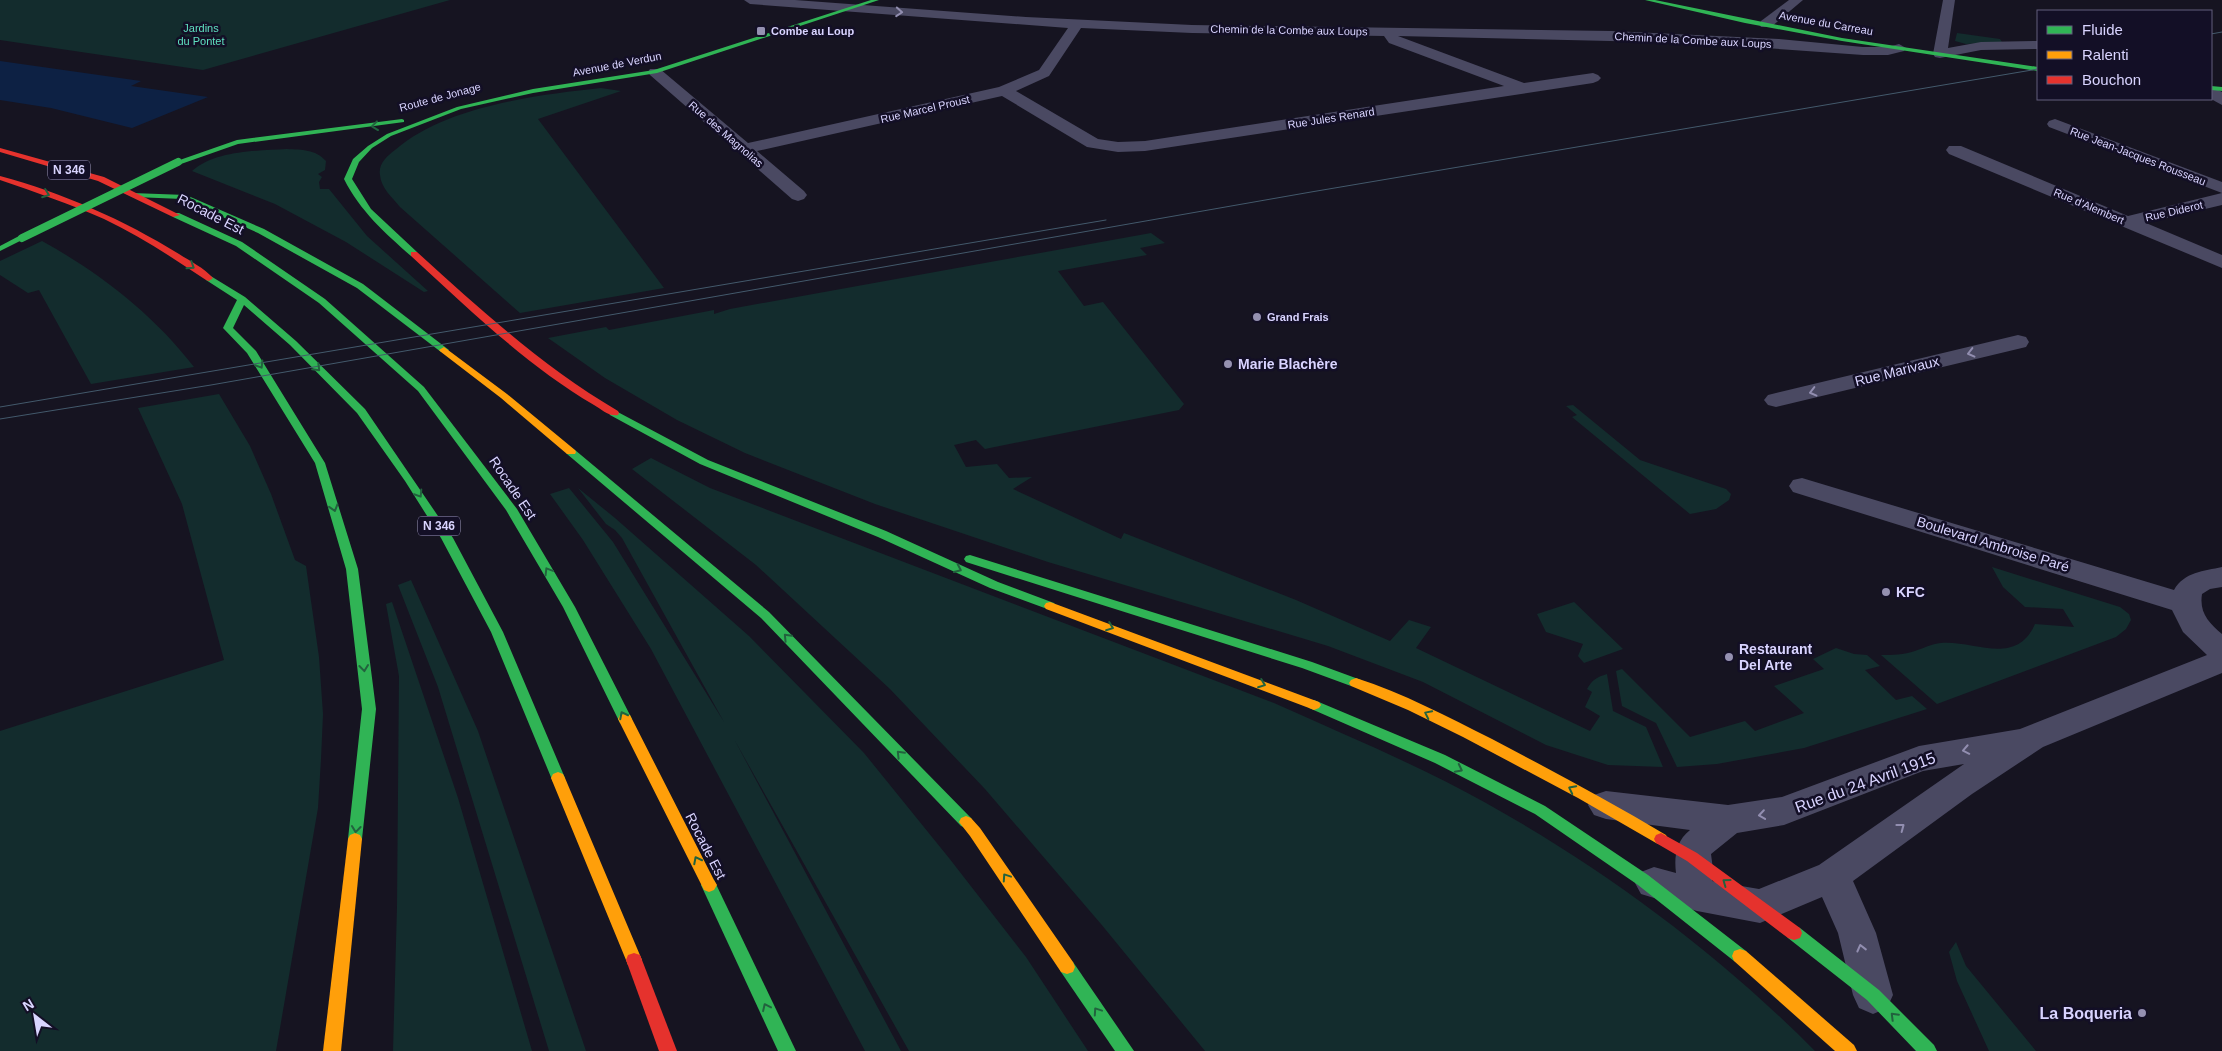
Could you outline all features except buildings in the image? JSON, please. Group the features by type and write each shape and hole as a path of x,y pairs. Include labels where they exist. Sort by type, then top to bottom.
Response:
{"main road":[{"name":"Avenue de Verdun","path":"389,135 459,108 533,91 655,72 876,0"},
{"name":"Avenue du Carreau","path":"1648,0 1853,41 2037,69"},
{"name":"Avenue du Carreau","path":"1940,54 2037,64"},
{"name":"Route de Jonage","path":"0,249 178,162 219,147 259,139 380,125 414,118 461,103 534,86 628,76"},
{"name":"Route de Jonage","path":"259,139 324,141 389,135"},
{"path":"389,135 370,147 356,162 348,179 355,196 384,228 527,356 588,399 704,462 882,534 994,586 1291,694 1440,759 1540,810 1642,880 1722,940 1848,1051"},
{"name":"Rocade Est","path":"0,150 101,179 239,244 322,301 421,389 511,509 569,607 720,907 787,1051"},
{"path":"344,154 356,162"},
{"name":"N 346","path":"0,178 50,195 107,218 180,258 242,299 293,344 361,411 447,538 497,632 632,955 668,1051"},
{"path":"135,195 183,197 261,231 360,286 504,396 765,615 975,832 1125,1051"},
{"path":"242,299 228,328 251,351 320,463 352,569 369,708 332,1051"},
{"path":"882,534 1032,577 1307,665 1391,695 1464,731 1602,804 1692,857 1760,906 1873,995 1928,1051"}],"street":[{"name":"Chemin de la Combe aux Loups","path":"750,0 1078,23 1193,29 1621,36 1888,51 1899,48"},
{"path":"1766,24 1797,0"},
{"path":"1949,0 1940,54 1981,46 2037,45"},
{"name":"Rue Marcel Proust","path":"744,149 1004,91 1044,73 1078,23"},
{"path":"1386,32 1394,40 1523,88"},
{"name":"Chemin de la Combe aux Loups","path":"1828,47 1843,46 1853,41"},
{"name":"Rue des Magnolias","path":"655,72 798,195"},
{"name":"Rue Jules Renard","path":"1004,91 1093,143 1118,147 1145,146 1593,78"},
{"path":"2212,90 2222,100"},
{"name":"Rue Jean-Jacques Rousseau","path":"2055,124 2222,188"},
{"name":"Rue d'Alembert","path":"1955,150 2222,262"},
{"name":"Rue Diderot","path":"2127,222 2222,199"},
{"name":"Rue Marivaux","path":"1776,400 2018,342"},
{"name":"Boulevard Ambroise Paré","path":"1802,486 2184,603"},
{"path":"2222,577 2201,581 2188,590 2184,603 2190,620 2207,638 2222,650"},
{"name":"Rue du 24 Avril 1915","path":"1760,906 1832,876 1960,784 2031,738 2222,661"},
{"name":"Rue du 24 Avril 1915","path":"1602,804 1728,820 1784,811 1919,759 2031,738"},
{"name":"Rue du 24 Avril 1915","path":"1692,857 1697,845 1728,820"},
{"path":"1692,857 1697,895 1722,940"},
{"path":"1832,876 1857,932 1873,995"},
{"path":"1642,880 1697,895 1760,906"}],"green space":[{"name":"Jardins du Pontet","path":"0,0 450,0 203,70 0,40"},
{"path":"1957,33 2000,39 2002,42 1966,44 1955,41"},
{"path":"601,88 621,91 538,119 664,288 520,313 400,207 382,184 380,167 389,155 416,135 465,113 521,99"},
{"path":"287,149 313,152 326,161 325,170 318,174 322,177 319,182 320,189 329,189 367,236 428,291 424,292 346,242 275,204 192,171 202,164 225,155 250,151"},
{"path":"1151,233 1165,243 1140,248 1147,255 1058,271 1084,306 1103,302 1184,404 1179,410 985,449 976,440 954,445 966,467 997,464 1009,478 1032,477 1013,489 1121,539 1124,533 1296,600 1390,641 1409,620 1431,627 1416,648 1590,731 1600,716 1585,707 1592,692 1587,689 1595,679 1607,674 1613,711 1646,727 1663,767 1608,765 1546,745 1423,682 1328,646 1048,562 875,504 745,453 677,420 605,378 548,338 606,327 609,330 714,310 714,314 730,309"},
{"path":"42,241 64,253 124,296 161,329 194,367 91,384 39,290 28,293 0,275 0,261"},
{"path":"219,394 250,446 271,494 295,560 306,566 319,657 323,714 318,808 276,1051 0,1051 0,731 224,660 182,504 138,408"},
{"path":"1573,405 1640,460 1726,489 1731,494 1729,500 1716,509 1690,514 1572,417 1577,415 1566,406"},
{"path":"651,458 710,488 1274,703 1460,789 1531,829 1618,885 1660,916 1740,981 1815,1051 1205,1051 1101,924 985,789 890,689 756,565 632,469"},
{"path":"569,488 613,542 724,722 622,538 606,524 578,488 615,518 749,636 864,753 1026,957 1088,1051 909,1051 734,739 901,1051 865,1051 651,649 583,540 550,494"},
{"path":"1992,567 2120,607 2129,614 2131,620 2126,629 2116,637 1937,704 1881,655 1907,653 1941,643 1993,649 2006,648 2017,645 2027,637 2035,624 2074,627 2063,609 2025,607 2003,587"},
{"path":"411,580 478,731 586,1051 549,1051 438,687 398,585"},
{"path":"392,602 458,798 532,1051 393,1051 397,907 399,676 386,604"},
{"path":"1574,602 1623,649 1584,663 1578,656 1583,644 1546,632 1537,614"},
{"path":"1836,648 1854,654 1867,655 1880,666 1865,670 1896,700 1912,696 1927,709 1804,748 1717,764 1677,767 1656,723 1622,706 1616,671 1622,669 1690,737 1745,721 1755,731 1804,713 1774,686 1824,669 1813,659"},
{"path":"1956,942 1966,966 2036,1051 1989,1051 1957,981 1949,952"}],"water":[{"path":"0,61 141,81 131,86 208,97 132,128 51,108 0,100"}],"tram line":[{"path":"2212,34 2222,32"},
{"path":"0,419 211,385 1311,192 2037,69"},
{"path":"0,407 1106,220"}],"traffic: fast":[{"path":"414,254 368,211 348,179 356,161 370,147 389,135 459,108 533,91 655,72 876,0"},
{"path":"1648,0 1842,39 2037,69"},
{"path":"2212,88 2222,89"},
{"path":"178,162 237,142 402,121"},
{"path":"22,238 178,162"},
{"path":"135,195 183,197 261,231 360,286 444,350"},
{"path":"176,215 239,244 322,301 421,389 511,509 569,607 625,719"},
{"path":"0,249 22,238"},
{"path":"209,278 242,299 293,343 361,411 410,481 447,538 497,632 558,778"},
{"path":"242,299 228,328 251,351 320,463 352,569 369,709 355,839"},
{"path":"614,413 704,462 882,534 994,585 1050,606"},
{"path":"571,452 765,615 966,822"},
{"path":"970,559 1307,665 1356,683"},
{"path":"1314,705 1440,759 1540,810 1643,880 1740,956"},
{"path":"709,885 787,1051"},
{"path":"1794,933 1873,995 1928,1051"},
{"path":"1067,967 1125,1051"}],"traffic: slow":[{"path":"444,350 504,396 571,452"},
{"path":"1050,606 1314,705"},
{"path":"1356,683 1413,706 1468,733 1583,794 1661,839"},
{"path":"625,719 709,885"},
{"path":"558,778 634,960"},
{"path":"966,822 975,832 1067,967"},
{"path":"332,1051 355,839"},
{"path":"1740,956 1848,1051"}],"traffic: jam":[{"path":"0,150 101,179 176,215"},
{"path":"0,178 68,201 107,218 160,246 209,278"},
{"path":"414,254 485,319 534,360 586,397 614,413"},
{"path":"1661,839 1692,857 1794,933"},
{"path":"634,960 668,1051"}],"place":[{"name":"Combe au Loup","path":"761,31"},
{"name":"Grand Frais","path":"1257,317"},
{"name":"Marie Blachère","path":"1228,364"},
{"name":"KFC","path":"1886,592"},
{"name":"Restaurant Del Arte","path":"1729,657"},
{"name":"La Boqueria","path":"2142,1013"}]}
